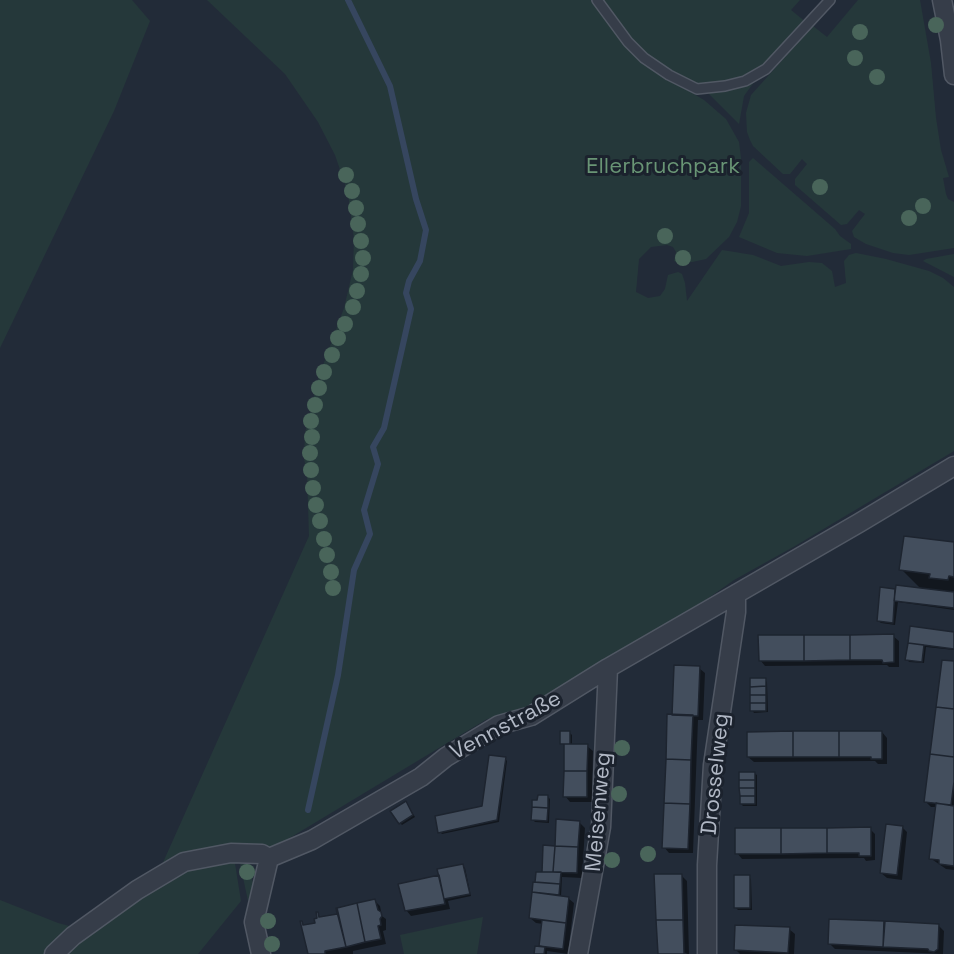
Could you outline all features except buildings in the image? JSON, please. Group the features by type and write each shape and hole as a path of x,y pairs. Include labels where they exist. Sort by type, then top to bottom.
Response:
{"street":[{"path":"942,0 954,75"},
{"name":"Vennstraße","path":"269,858 312,840 421,777 446,757 499,725 531,716 608,668 954,466"},
{"name":"Drosselweg","path":"707,954 707,865 713,765 736,612 736,594"},
{"name":"Meisenweg","path":"578,954 601,827 608,668"},
{"path":"54,954 73,936 137,890 184,862 231,853 262,854 269,858 254,922 261,954"}],"lane":[{"path":"597,0 628,42 644,58 669,75 697,89 745,81 766,69 830,0"}],"green space":[{"path":"0,0 132,0 150,21 114,111 0,348"},
{"name":"Ellerbruchpark","path":"207,0 800,0 791,10 807,23 786,50 745,81 697,89 623,40 635,56 704,100 726,119 739,142 741,158 741,206 737,222 729,237 706,259 692,262 674,261 676,252 673,247 667,245 651,247 639,259 636,292 648,298 660,296 665,289 668,275 678,272 682,274 685,283 687,301 722,250 753,255 781,266 809,262 822,263 832,271 835,287 846,283 844,261 849,255 856,253 929,271 943,278 954,287 954,451 734,580 707,599 512,716 487,719 268,851 232,845 241,901 198,954 0,954 0,900 73,927 161,867 309,536 307,472 304,459 305,433 318,379 344,308 353,270 354,239 348,193 335,155 318,122 285,74"},
{"path":"858,0 920,0 931,63 941,150 949,177 943,178 948,199 954,202 954,248 909,255 893,253 866,244 854,237 852,231 865,214 859,210 847,224 841,225 795,185 795,179 807,164 802,159 790,174 783,174 753,146 750,140 746,113 751,95 813,26 827,37"},
{"path":"754,82 744,96 739,124 708,93 728,90"},
{"path":"753,158 835,229 851,244 851,249 807,256 777,253 739,237 749,213 749,162"},
{"path":"954,254 954,277 923,261 926,259"},
{"path":"240,863 248,863 254,887 248,901"},
{"path":"483,917 477,954 404,954 400,935"}],"waterway":[{"path":"308,810 338,675 354,570 370,534 364,510 378,464 373,447 384,428 411,309 406,293 409,281 420,261 426,230 416,199 390,86 348,0"}]}
